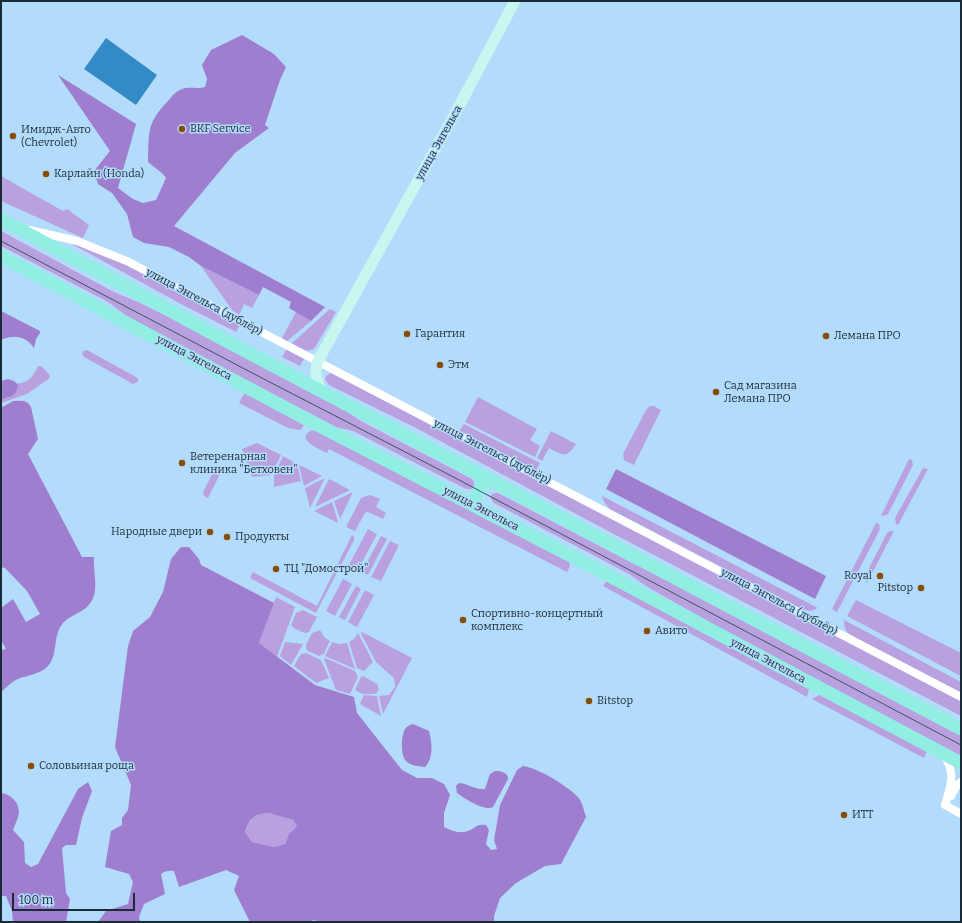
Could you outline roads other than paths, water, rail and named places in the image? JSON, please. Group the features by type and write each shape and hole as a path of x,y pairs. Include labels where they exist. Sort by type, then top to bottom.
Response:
{"main road":[{"path":"1,219 208,331 961,729"},
{"name":"улица Энгельса","path":"1,256 315,423 604,573 961,763"},
{"path":"472,505 486,477"}],"street":[{"name":"улица Энгельса","path":"322,391 315,376 318,361 516,1"},
{"name":"улица Энгельса (дублёр)","path":"14,226 77,241 129,262 961,697"},
{"path":"944,755 952,771 952,778 945,805"},
{"path":"945,805 961,782"},
{"path":"945,805 961,814"}],"water":[{"path":"106,38 157,75 136,105 84,69"}],"tram line":[{"path":"1,241 442,471 961,745"}],"place":[{"name":"BKF Service","path":"182,129"},
{"name":"Имидж-Авто (Chevrolet)","path":"13,136"},
{"name":"Карлайн (Honda)","path":"46,174"},
{"name":"Гарантия","path":"407,334"},
{"name":"Лемана ПРО","path":"826,336"},
{"name":"Этм","path":"440,365"},
{"name":"Сад магазина Лемана ПРО","path":"716,392"},
{"name":"Ветеренарная клиника \"Бетховен\"","path":"182,463"},
{"name":"Народные двери","path":"210,532"},
{"name":"Продукты","path":"227,537"},
{"name":"ТЦ \"Домострой\"","path":"276,569"},
{"name":"Royal","path":"880,576"},
{"name":"Pitstop","path":"921,588"},
{"name":"Спортивно-концертный комплекс","path":"463,620"},
{"name":"Авито","path":"647,631"},
{"name":"Bitstop","path":"589,701"},
{"name":"Соловьиная роща","path":"31,766"},
{"name":"ИТТ","path":"844,815"}]}
